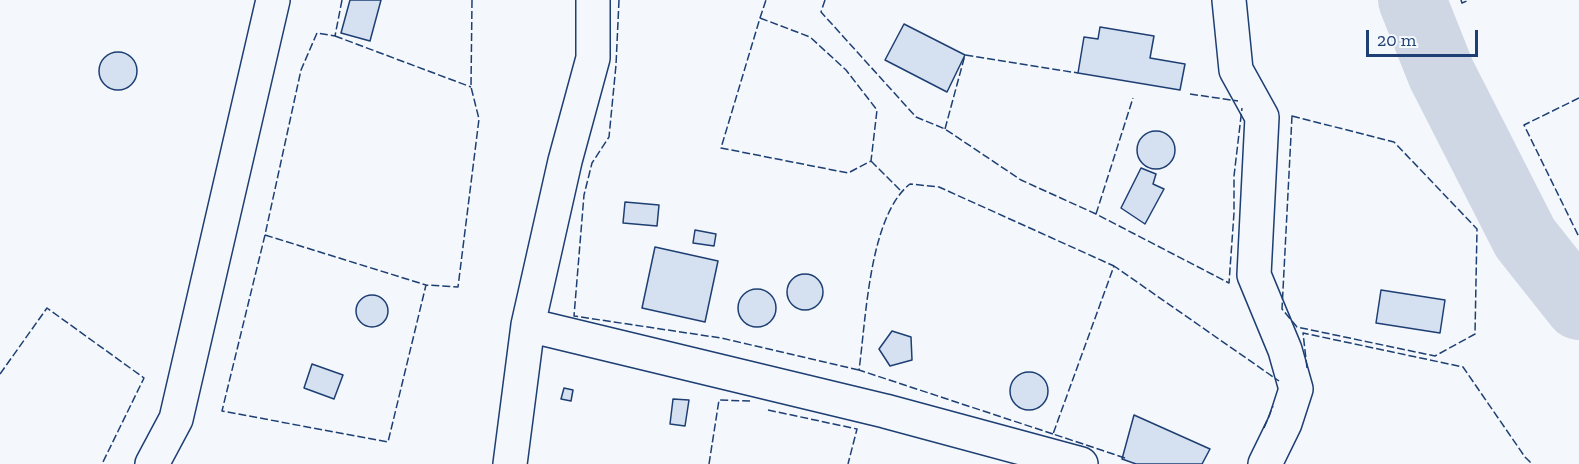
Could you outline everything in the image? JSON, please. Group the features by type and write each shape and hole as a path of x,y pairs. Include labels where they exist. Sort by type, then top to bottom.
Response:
{"street":[{"path":"152,464 176,419 273,0"},
{"path":"510,464 528,325 565,161 593,58 593,0"},
{"path":"1229,0 1236,70 1262,117 1254,275 1285,350 1296,389 1285,423 1265,464"},
{"path":"528,325 885,411 1081,464"}],"building":[{"path":"350,0 381,0 370,41 341,33"},
{"path":"904,24 965,55 947,92 885,60"},
{"path":"1100,27 1154,36 1150,58 1185,64 1180,90 1078,73 1084,37 1098,39"},
{"path":"118,52 131,58 137,71 131,84 118,90 105,84 99,71 105,58"},
{"path":"1156,131 1169,137 1175,150 1169,163 1156,169 1143,163 1137,150 1143,137"},
{"path":"1141,168 1156,174 1153,184 1164,189 1145,224 1121,208"},
{"path":"625,202 659,205 657,226 623,223"},
{"path":"695,230 716,234 714,246 693,243"},
{"path":"655,247 718,261 705,322 642,308"},
{"path":"805,274 818,279 823,292 818,305 805,310 792,305 787,292 792,279"},
{"path":"757,289 770,295 776,308 770,321 757,327 744,321 738,308 744,295"},
{"path":"1381,290 1445,300 1440,333 1376,323"},
{"path":"372,295 383,300 388,311 383,322 372,327 361,322 356,311 361,300"},
{"path":"892,331 911,337 912,360 890,366 879,349"},
{"path":"312,364 343,375 334,399 304,388"},
{"path":"1029,372 1042,378 1048,391 1042,404 1029,410 1016,404 1010,391 1016,378"},
{"path":"564,388 573,390 571,401 561,399"},
{"path":"673,399 689,400 685,426 670,424"},
{"path":"1134,415 1210,449 1202,464 1136,464 1122,459"}],"waterway":[{"path":"1412,0 1441,73 1525,238 1579,306"}],"fence":[{"path":"342,0 335,36 317,33 301,70 265,235 222,411 388,442 426,285 458,287 479,119 471,87 472,0"},
{"path":"619,0 609,137 592,163 584,195 574,316 721,338 859,370"},
{"path":"760,18 810,37 846,70 877,110 871,161 848,173 721,148 760,18 766,0"},
{"path":"825,0 821,12 916,117 945,129 1021,180 1096,214 1229,283 1234,176 1242,108"},
{"path":"1461,0 1462,3 1469,0"},
{"path":"335,36 471,87"},
{"path":"945,129 965,55 1078,73"},
{"path":"1190,94 1238,101"},
{"path":"1096,214 1133,98"},
{"path":"1579,98 1524,125 1579,237"},
{"path":"1292,116 1394,142 1477,229 1475,334 1435,356 1297,327 1282,309 1292,116"},
{"path":"871,161 901,191"},
{"path":"1053,434 859,370 872,270 886,220 896,199 910,184 939,187 1114,266"},
{"path":"265,235 426,285"},
{"path":"1125,458 1053,434 1114,266 1279,381"},
{"path":"0,374 47,308 144,378 102,464"},
{"path":"1307,368 1303,333 1463,367 1532,464"},
{"path":"709,464 719,400 750,401"},
{"path":"1264,428 1273,406"},
{"path":"768,410 857,429 848,464"}]}
